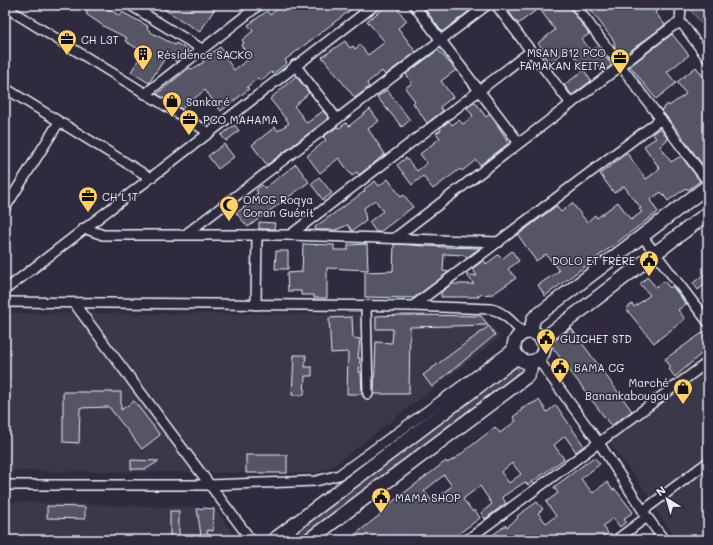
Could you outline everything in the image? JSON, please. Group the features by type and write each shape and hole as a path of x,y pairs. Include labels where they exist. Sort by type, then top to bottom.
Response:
{"main road":[{"path":"535,360 523,361 516,352 516,339 526,333 534,318 708,186"},
{"path":"542,340 708,213"},
{"path":"308,540 527,376 535,360 542,355 544,347 542,340 537,334 526,333"},
{"path":"274,540 516,352"}],"street":[{"path":"130,5 202,49"},
{"path":"5,290 149,177 374,5"},
{"path":"414,5 519,143"},
{"path":"186,234 487,5"},
{"path":"496,5 571,104"},
{"path":"575,5 708,182"},
{"path":"680,23 681,5"},
{"path":"145,94 257,6"},
{"path":"5,7 208,132"},
{"path":"396,237 680,23"},
{"path":"680,23 684,26 708,59"},
{"path":"290,235 531,51"},
{"path":"295,65 337,119"},
{"path":"5,88 149,177"},
{"path":"413,306 661,119"},
{"path":"5,208 59,122"},
{"path":"84,228 103,235 290,235 396,237 499,242"},
{"path":"256,305 257,235"},
{"path":"642,236 708,322"},
{"path":"5,302 413,306 498,311 526,333"},
{"path":"74,303 251,540"},
{"path":"366,306 368,394"},
{"path":"5,485 210,485 316,481 339,474 516,352"},
{"path":"535,360 599,443 664,540"},
{"path":"467,540 708,362"},
{"path":"616,540 645,513 708,462"}],"shaded area":[{"path":"687,5 708,5 708,32"},
{"path":"5,313 482,314 500,337 332,467 316,473 5,471"},
{"path":"514,364 523,375 303,540 279,540"},
{"name":"Marché Banankabougou","path":"708,368 708,462 654,502 608,442"},
{"path":"708,468 708,540 678,540 654,508"},
{"path":"5,502 215,508 234,535 228,540 5,540"}],"building":[{"path":"78,5 102,5 120,16 122,12 148,26 147,28 152,33 175,45 176,43 188,50 177,62 167,55 149,83 131,72 143,52 125,41 127,38 105,27 86,14 88,12"},
{"path":"157,5 217,5 200,32"},
{"path":"282,5 357,5 285,60 287,63 273,74 272,72 260,81 258,78 247,87 249,89 221,111 205,90 181,109 157,94 189,68 192,69 204,62 202,60 220,47 234,70 250,58 241,45 244,43 242,40 253,31 248,25 267,11 270,15"},
{"path":"388,5 404,5 398,10 407,21 398,28 416,52 385,75 382,71 367,83 369,87 355,98 322,57 345,41 350,48 353,46 355,49 360,45 368,55 385,42 367,21"},
{"path":"422,5 452,5 455,9 460,5 477,5 442,32"},
{"path":"504,5 515,5 518,8 522,5 568,5 589,34 582,39 591,51 597,47 612,65 603,72 595,61 584,69 569,49 549,63 543,55 545,53 538,43 555,30 539,8 518,24"},
{"path":"587,5 617,5 622,11 630,5 656,5 659,9 655,12 665,25 622,57 615,48 614,41"},
{"path":"672,34 689,55 667,72 676,83 656,99 630,66"},
{"path":"438,50 456,70 441,81 453,97 440,107 443,111 427,123 413,103 415,101 405,88 412,83 406,74"},
{"path":"696,67 708,83 708,172 683,137 661,110 668,104 669,106 686,94 677,82"},
{"path":"584,70 591,81 572,95 564,85"},
{"path":"296,76 309,93 294,106 307,123 323,111 329,118 267,165 252,145 275,127 278,131 289,123 270,99"},
{"path":"387,90 410,120 402,127 377,97"},
{"path":"475,102 486,117 490,114 509,143 480,165 476,160 462,171 460,169 433,189 423,176 412,185 397,165 406,158 417,171 427,163 420,154 440,138 436,133 449,121 452,125 459,120 463,124 473,116 467,108"},
{"path":"370,109 379,121 368,129 385,154 359,175 357,172 352,176 339,158 320,173 307,156 326,140 323,137 337,127 339,128 346,123 349,126"},
{"path":"235,125 239,131 226,141 221,135"},
{"path":"660,128 668,139 660,146 671,162 681,156 700,181 688,190 686,188 668,201 661,192 650,200 658,212 545,296 538,285 559,271 546,254 536,261 518,235 556,206 561,212 572,203 587,222 595,215 597,218 618,202 631,220 642,212 639,209 641,208 624,186 614,193 600,174 627,153 646,179 660,169 644,146 656,138 652,134"},
{"path":"224,144 234,157 218,169 208,156"},
{"path":"296,164 309,182 248,227 236,213 251,202 249,200 258,193 256,190 262,185 265,188"},
{"path":"319,177 332,193 323,200 311,184"},
{"path":"388,179 401,197 404,195 413,207 380,232 376,232 369,222 383,211 375,200 364,208 366,221 352,231 348,225 335,230 316,230 315,227 365,191 364,189 375,181 379,186"},
{"path":"259,222 275,223 274,229 259,229"},
{"path":"303,244 334,245 334,250 348,250 348,245 367,244 368,270 327,268 327,298 314,298 314,295 301,295 301,291 288,291 287,273 302,272"},
{"path":"394,244 480,248 466,258 464,255 444,254 443,271 449,272 414,298 365,297 365,272 393,271"},
{"path":"276,251 288,251 288,269 275,269"},
{"path":"512,251 519,261 508,269 516,278 493,294 478,295 479,297 441,297 441,292 452,284 474,284 466,274 477,276 472,269 484,260 486,264 498,255 502,259"},
{"path":"708,271 708,282 698,290 693,283"},
{"path":"647,277 656,287 664,281 670,288 672,286 686,304 678,310 685,319 654,343 626,309 632,304 634,307 650,295 640,284"},
{"path":"376,316 481,316 488,325 410,327 409,394 374,394 376,342 392,343 393,329 376,329"},
{"path":"352,317 353,338 360,339 358,358 360,358 359,372 361,372 362,394 347,394 348,352 331,353 329,318"},
{"path":"489,326 495,335 432,387 423,375"},
{"path":"571,328 632,411 611,426 550,344"},
{"path":"708,329 708,348 675,377 669,369 671,367 665,359"},
{"path":"294,355 306,355 305,367 312,367 312,376 305,376 304,395 292,395"},
{"path":"63,392 121,392 121,410 134,401 160,435 142,449 109,407 80,408 79,443 63,442"},
{"path":"539,400 547,412 556,405 584,446 576,452 565,436 554,445 564,459 528,485 525,482 502,497 506,503 485,519 481,513 492,504 480,486 463,499 473,512 475,510 480,518 450,540 403,540 399,535 392,540 348,540 381,514 379,512 446,461 447,463 456,458 495,427 500,433 516,421 513,417 522,410 521,409","holes":["512,463 521,474 509,483 501,472","444,475 452,486 432,501 424,491"]},
{"path":"246,455 287,455 287,473 246,473"},
{"path":"594,457 600,464 581,479 593,493 607,482 613,490 615,489 633,512 624,519 626,522 620,527 613,518 603,526 608,533 598,540 512,540 508,534 500,540 486,540 506,525 507,527 518,518 517,516 537,502 543,509 538,513 546,523 556,516 546,502 558,493 554,487"},
{"path":"131,460 159,461 146,469 131,469"},
{"path":"47,506 85,507 85,519 47,518"},
{"path":"197,509 214,509 213,531 207,530 208,534 201,535"},
{"path":"170,511 179,511 179,539 170,539"}],"place":[{"name":"CH L3T","path":"67,56"},
{"name":"Résidence SACKO","path":"143,71"},
{"name":"MSAN B12 PCO FAMAKAN KEITA","path":"620,75"},
{"name":"Sankaré","path":"172,118"},
{"name":"PCO MAHAMA","path":"189,136"},
{"name":"CH L1T","path":"88,213"},
{"name":"OMCG Roqya Coran Guérit","path":"229,222"},
{"name":"DOLO ET FRÈRE","path":"649,277"},
{"name":"GUICHET STD","path":"546,355"},
{"name":"BAMA CG","path":"560,384"},
{"name":"Marché Banankabougou","path":"683,405"},
{"name":"MAMA SHOP","path":"381,514"}]}
